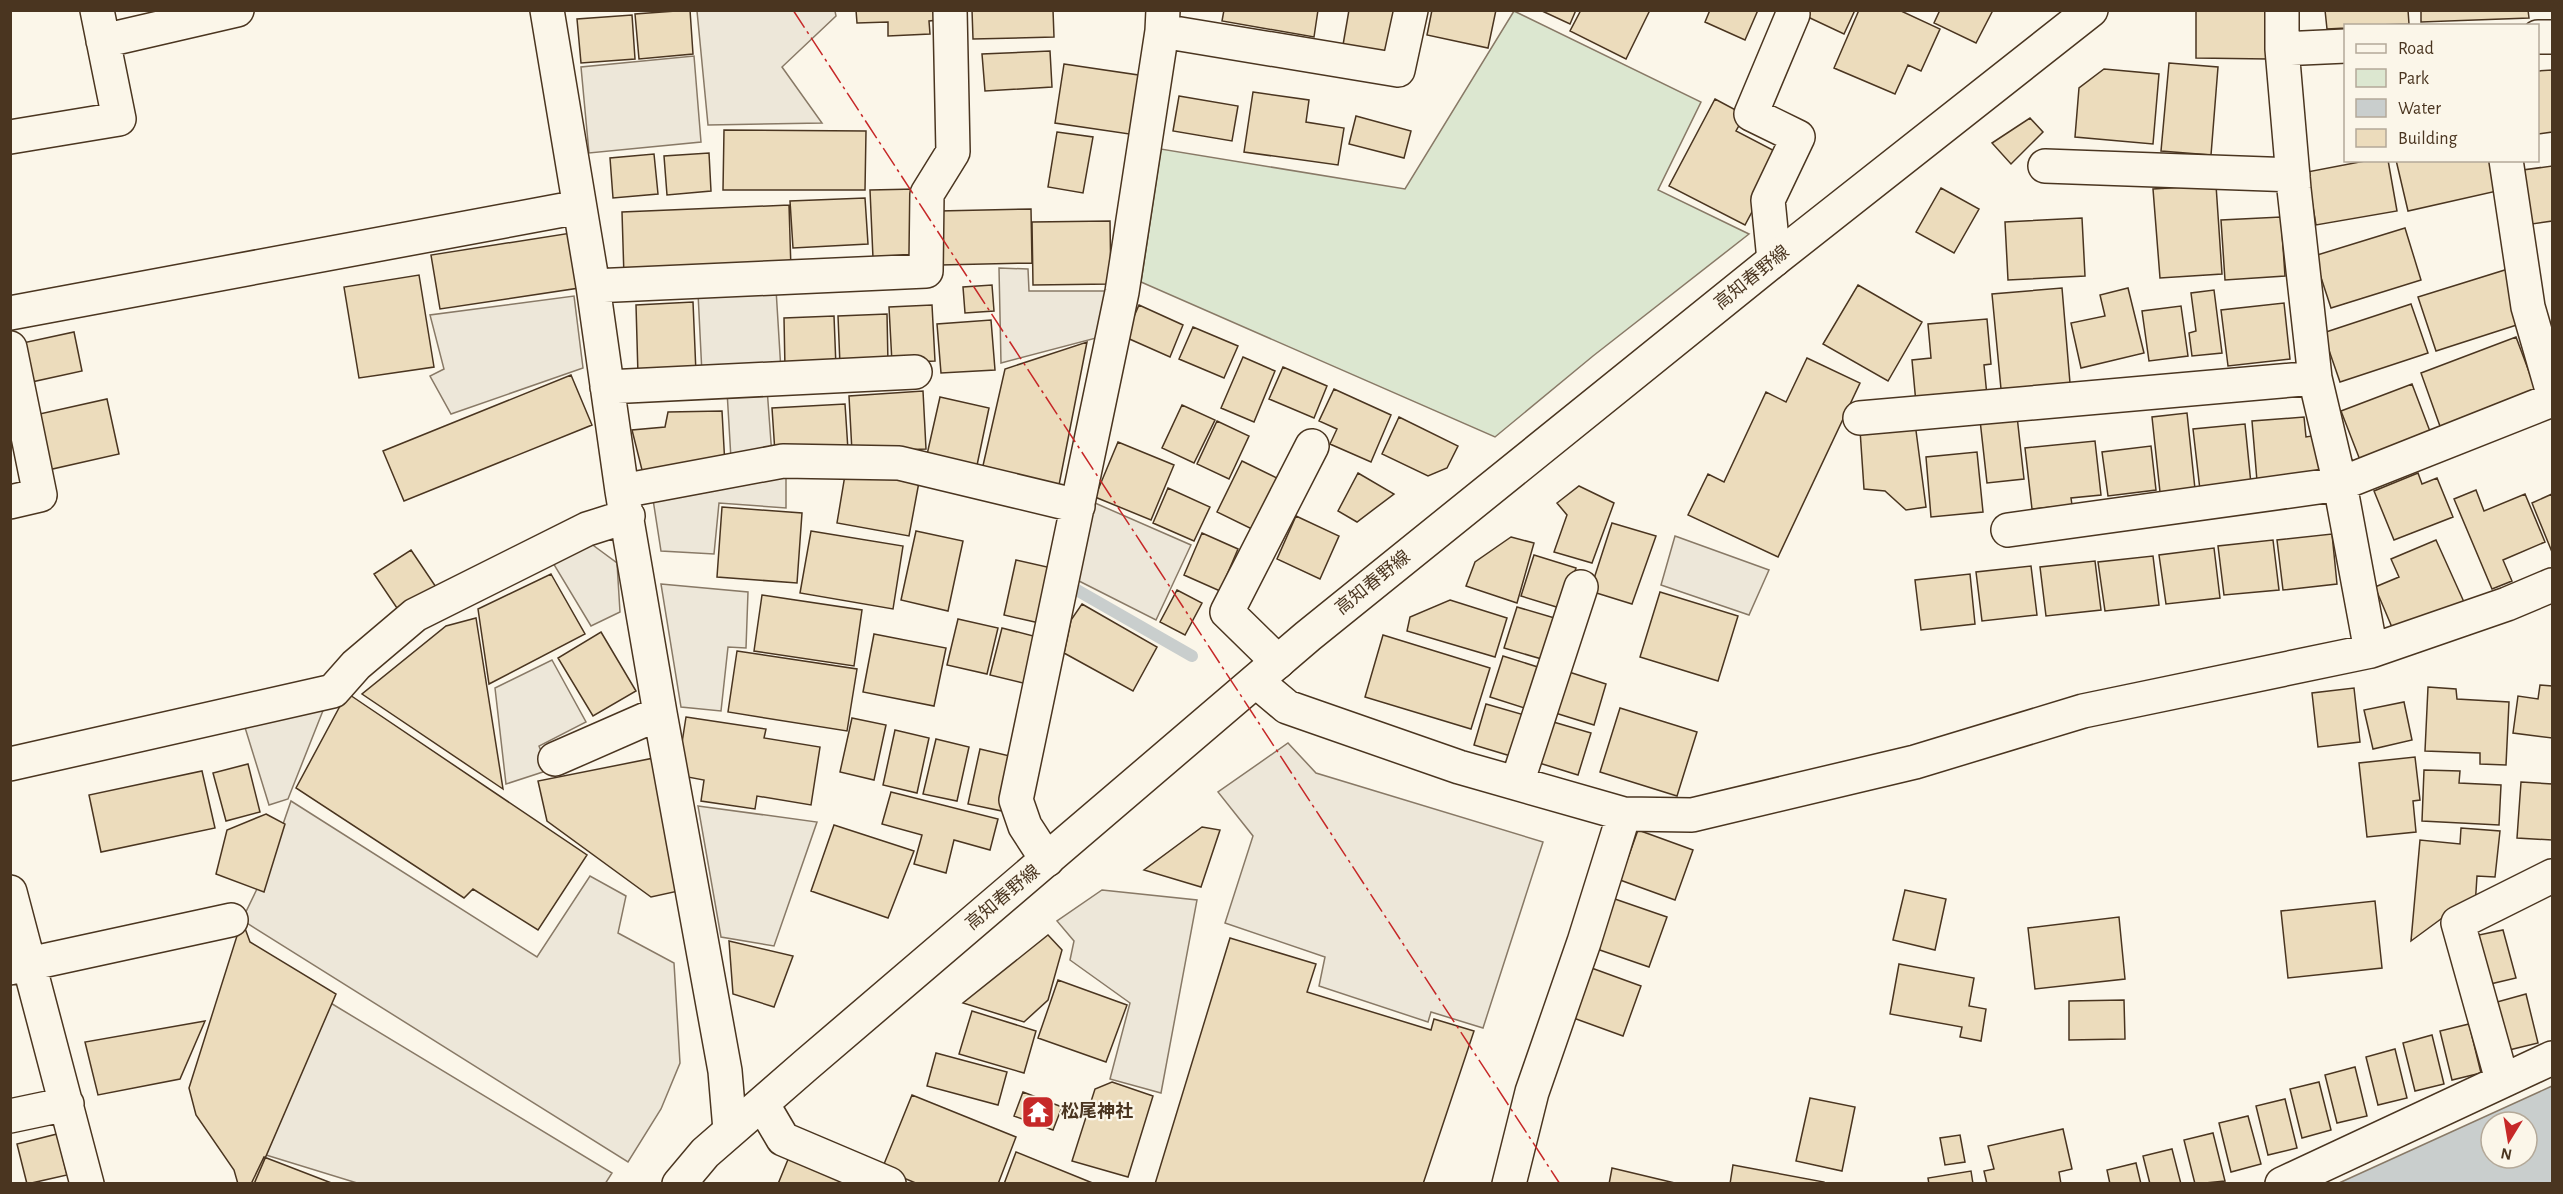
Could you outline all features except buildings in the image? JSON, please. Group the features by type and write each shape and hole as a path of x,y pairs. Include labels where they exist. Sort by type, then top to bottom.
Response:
{"street":[{"path":"10,137 119,119 100,26 237,10"},
{"path":"547,10 660,713 725,1071 730,1130"},
{"path":"593,286 926,272 927,194 953,152 950,10"},
{"path":"1047,860 1025,826 1016,800 1122,292 1163,21 1398,70 1411,10"},
{"name":"高知春野線","path":"682,1183 705,1153 730,1130 763,1105 806,1065 1267,672 1774,260 2091,10"},
{"path":"2282,10 2282,49 2292,175 2315,378 2340,484 2371,651"},
{"path":"1774,260 1768,200 1798,137 1751,114 1793,14"},
{"path":"2282,49 2344,46"},
{"path":"2506,162 2528,307 2553,390"},
{"path":"2045,166 2292,175"},
{"path":"10,313 579,207"},
{"path":"10,348 40,495 10,502"},
{"path":"607,387 915,372"},
{"path":"1860,418 2315,378"},
{"path":"2008,530 2340,484 2553,400"},
{"path":"1312,446 1227,612 1287,707 1622,820 1707,812 1915,762 2083,711 2371,651 2507,604 2553,585"},
{"path":"10,764 333,691 356,665 415,615 587,529 625,504 783,461 899,463 1078,506"},
{"path":"1517,783 1581,587"},
{"path":"555,759 660,713"},
{"path":"1509,1184 1532,1092 1584,942 1622,820"},
{"path":"2502,1080 2458,922 2553,876"},
{"path":"10,892 20,966 67,1104 87,1184"},
{"path":"20,966 231,920"},
{"path":"2282,1184 2553,1058"},
{"path":"10,1116 67,1104"},
{"path":"763,1105 783,1139 889,1184"}],"green space":[{"path":"1514,11 1701,102 1658,190 1749,234 1593,356 1495,437 1141,282 1161,149 1405,189"}],"shaded area":[{"path":"697,11 835,11 836,16 782,67 822,123 708,125"},
{"path":"694,56 701,142 589,153 581,67"},
{"path":"999,268 1028,269 1029,291 1106,291 1100,337 1001,363"},
{"path":"776,289 781,371 702,374 698,293"},
{"path":"574,296 583,368 451,414 430,376 444,369 430,315"},
{"path":"767,388 772,456 731,459 727,391"},
{"path":"786,467 786,508 719,503 714,554 661,551 652,493"},
{"path":"1095,503 1191,545 1156,620 1077,580"},
{"path":"1675,536 1769,570 1749,615 1661,585"},
{"path":"590,543 617,563 620,612 591,626 550,558"},
{"path":"661,584 748,592 746,648 728,647 721,711 681,707"},
{"path":"552,660 586,722 539,746 549,770 506,784 495,688"},
{"path":"326,703 288,799 269,805 243,721"},
{"path":"1288,743 1316,773 1543,842 1483,1028 1431,1012 1428,1022 1319,986 1325,957 1225,923 1253,836 1218,792"},
{"path":"291,801 537,957 590,876 626,896 618,933 674,963 680,1063 661,1109 628,1162 242,920 270,862"},
{"path":"698,806 817,822 774,946 721,937"},
{"path":"1102,890 1197,900 1161,1093 1110,1079 1130,1003 1070,960 1074,941 1057,921"},
{"path":"329,1002 612,1173 605,1184 357,1183 266,1155"}],"water":[{"path":"2552,1086 2552,1183 2339,1183 2479,1119 2479,1170 2539,1170 2539,1110 2499,1110"}],"waterway":[{"path":"1075,589 1192,656"}],"power":[{"path":"793,10 1560,1184"}],"place":[{"name":"松尾神社","path":"1038,1112"}]}
